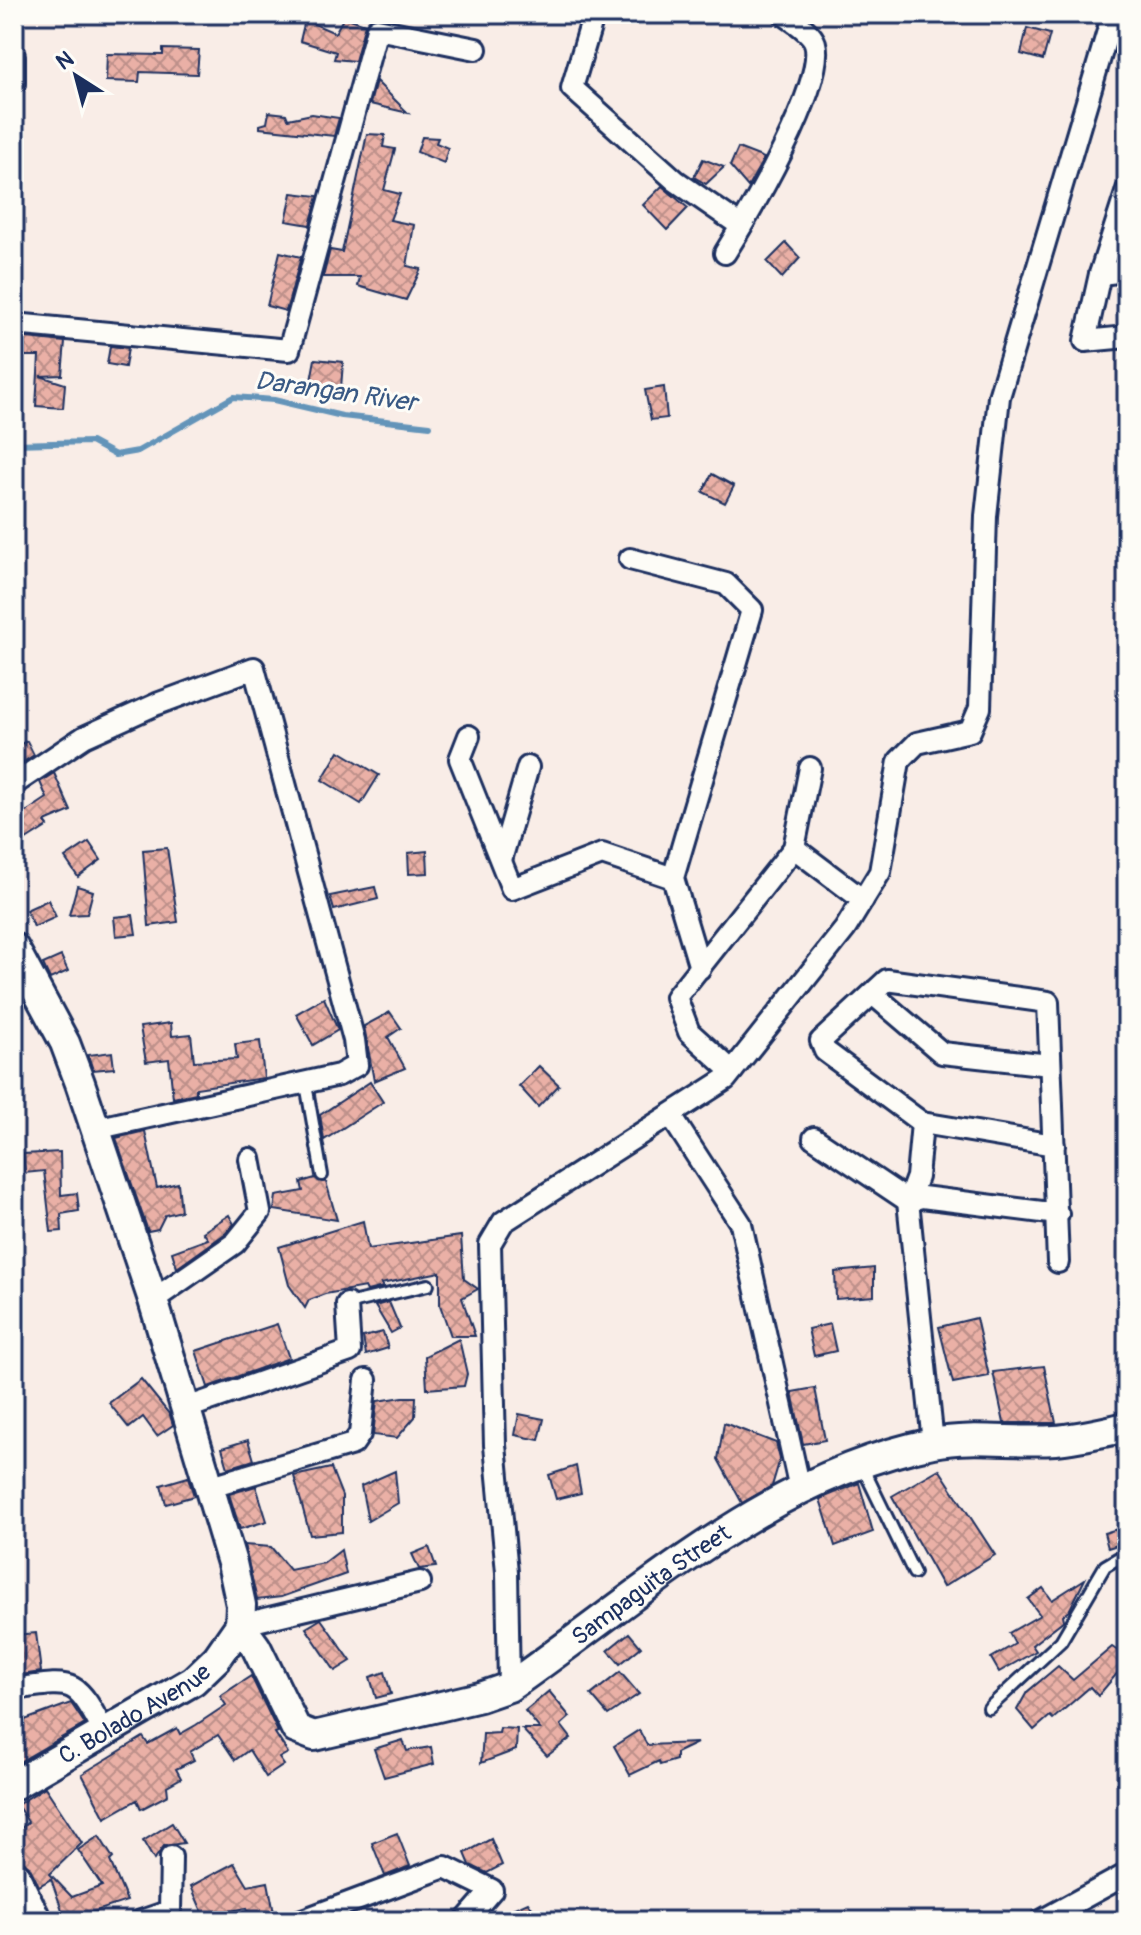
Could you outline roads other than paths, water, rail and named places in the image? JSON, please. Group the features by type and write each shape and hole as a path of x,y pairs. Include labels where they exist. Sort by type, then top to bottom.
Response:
{"street":[{"path":"594,14 572,88 676,181 741,226"},
{"path":"725,253 796,123 818,53 814,39 784,14"},
{"path":"509,1687 507,1572 495,1445 490,1244 503,1222 671,1116 732,1071 845,929 880,872 899,761 917,743 970,731 980,708 986,516 999,397 1113,14"},
{"path":"14,324 289,350 377,29 476,49"},
{"path":"14,56 14,84"},
{"path":"1125,203 1100,274 1085,341 1127,337"},
{"path":"1100,274 1127,271"},
{"path":"630,559 726,584 752,610 673,878 700,968"},
{"path":"14,784 84,737 157,704 254,668 354,1040 357,1065 339,1075 95,1129"},
{"path":"469,736 460,759 512,889 602,854 673,878"},
{"path":"501,860 528,767"},
{"path":"732,1071 689,1032 676,997 794,848 810,768"},
{"path":"794,848 863,900"},
{"path":"14,948 65,1043 153,1300 232,1563 241,1605 240,1625 420,1582"},
{"path":"1054,1145 922,1123 825,1051 821,1041 887,980 1048,1002 1058,1214 1058,1262"},
{"path":"874,995 942,1053 1050,1065"},
{"path":"671,1116 741,1224 800,1489"},
{"path":"922,1123 917,1177 908,1201 933,1443"},
{"path":"814,1138 908,1201 922,1197 1058,1214"},
{"path":"153,1300 235,1243 260,1212 250,1159"},
{"path":"184,1409 350,1351 347,1304"},
{"path":"208,1487 353,1444 360,1434 366,1380"},
{"name":"Sampaguita Street","path":"240,1625 256,1647 296,1729 314,1736 480,1697 509,1687 688,1554 800,1489 860,1463 933,1443 1124,1437"},
{"name":"C. Bolado Avenue","path":"15,1783 193,1681 217,1658 240,1625"},
{"path":"14,1689 62,1682 82,1691 105,1734"},
{"path":"141,1921 170,1911 171,1857"},
{"path":"300,1921 445,1867 492,1890 465,1921"},
{"path":"14,1874 37,1921"},
{"path":"1041,1921 1127,1874"}],"lane":[{"path":"306,1084 322,1175"},
{"path":"347,1304 428,1285"},
{"path":"860,1463 914,1573"},
{"path":"989,1708 1061,1641 1105,1566 1127,1553"}],"waterway":[{"name":"Darangan River","path":"14,444 91,442 115,455 138,451 233,397 274,400 342,416 430,426"}]}
